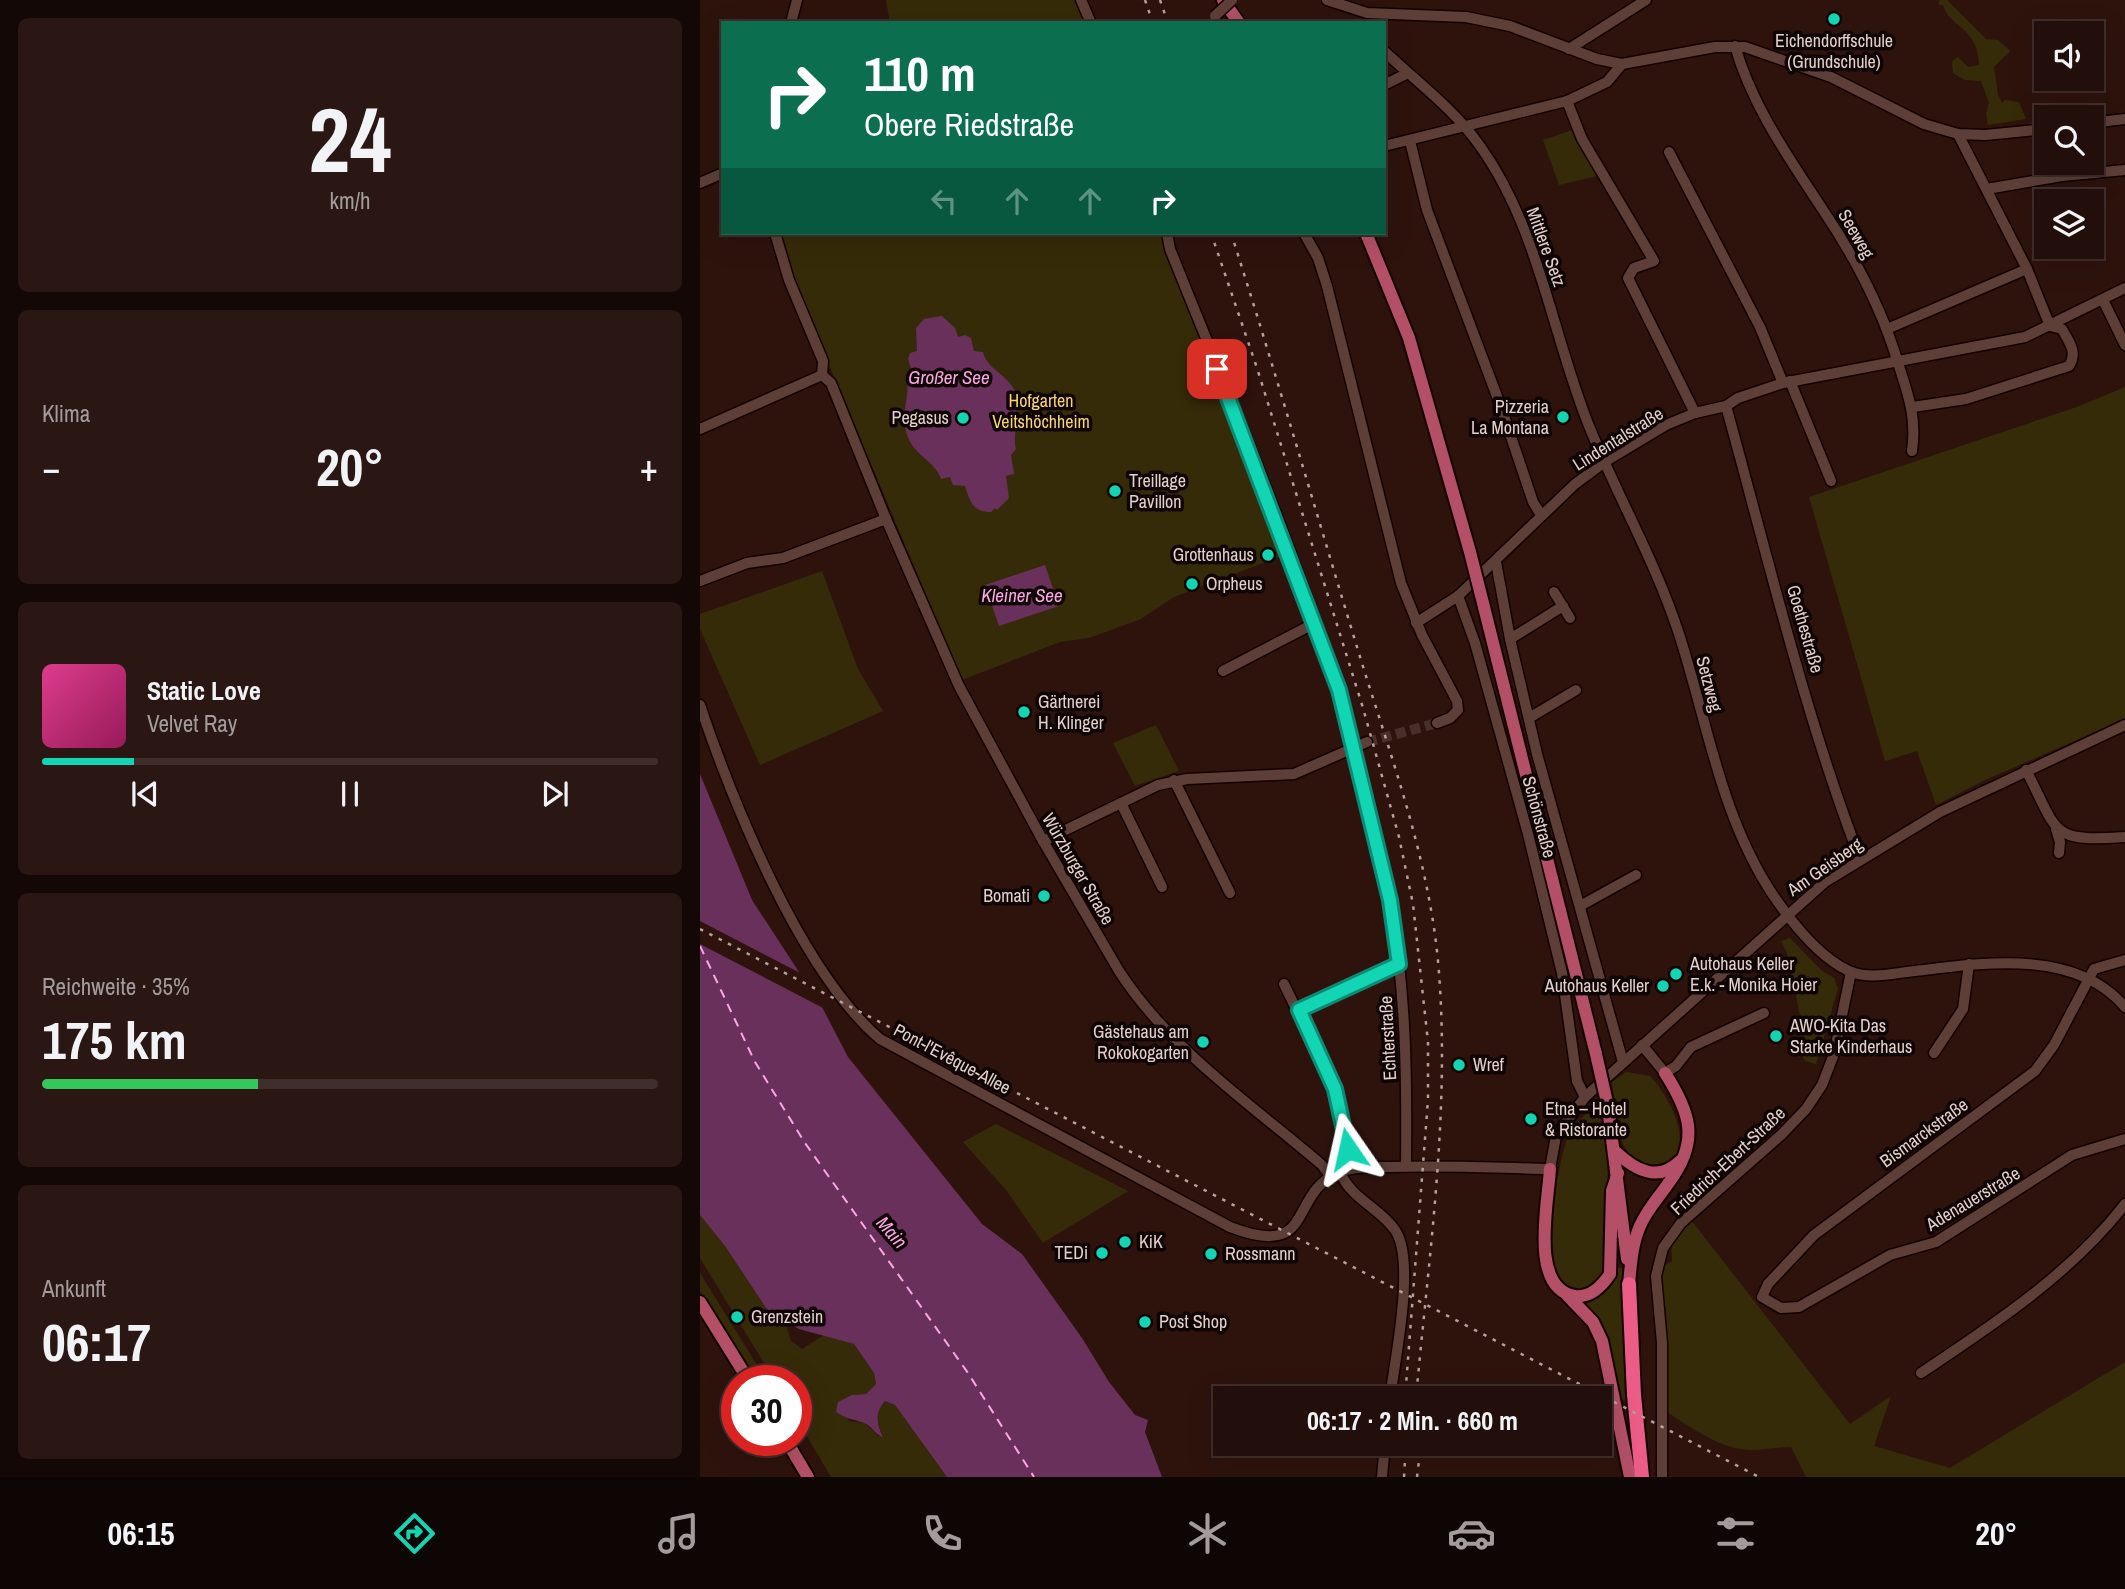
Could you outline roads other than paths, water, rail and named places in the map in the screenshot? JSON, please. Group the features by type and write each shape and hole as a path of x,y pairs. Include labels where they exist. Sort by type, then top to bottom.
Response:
{"highway":[{"path":"1629,1284 1640,1473"}],"main road":[{"path":"1223,0 1238,21"},
{"path":"1367,235 1409,338 1470,552 1596,1054 1616,1152 1629,1284"},
{"path":"1629,1284 1632,1254 1640,1225 1673,1178 1689,1143 1691,1127 1665,1073"},
{"path":"1616,1152 1630,1166 1652,1173 1671,1169 1682,1158"},
{"path":"1550,1169 1546,1261 1548,1276 1557,1289 1567,1295 1593,1322 1602,1341 1630,1477"},
{"path":"1567,1295 1580,1297 1592,1293 1609,1274 1612,1191 1618,1172"},
{"path":"700,1301 739,1365"},
{"path":"796,1456 808,1477"}],"street":[{"path":"792,21 797,0"},
{"path":"1081,0 1090,21"},
{"path":"1213,19 1232,0"},
{"path":"1327,0 1366,18 1466,17 1510,26 1622,64 1735,46 1831,77 1924,124 1958,134 1985,135 2034,130"},
{"path":"1569,48 1646,0"},
{"name":"Seeweg","path":"1735,46 1759,105 1802,181 1849,252 1887,329 1913,407 1915,431 1912,451"},
{"name":"Mittlere Setz","path":"1386,53 1463,126 1479,144 1501,178 1520,217 1583,411 1606,461"},
{"path":"1386,146 1567,101 1607,82 1622,64"},
{"path":"1386,84 1408,73"},
{"path":"1567,101 1582,139 1654,261 1634,268 1628,278 1695,413"},
{"path":"2104,121 2125,119"},
{"path":"1913,407 1966,398 2069,366 2074,351 2062,329 2050,326 2027,269 1958,134"},
{"path":"1410,141 1426,210 1534,502 1541,514"},
{"path":"1669,152 1760,327 1831,481"},
{"path":"1987,190 2034,181 2125,170"},
{"path":"700,183 721,174"},
{"name":"Würzburger Straße","path":"776,235 789,280 822,361 822,375 831,383 886,519 959,686 1043,841 1139,1002 1172,1037 1335,1175 1395,1230 1403,1245 1405,1271 1391,1386"},
{"name":"Echterstraße","path":"1167,235 1170,249 1315,623 1339,690 1354,747 1390,900 1399,964 1407,1085 1406,1166"},
{"path":"1305,235 1318,258 1327,286 1401,583 1416,623 1457,701 1458,710 1450,718 1437,723"},
{"path":"1887,329 2027,269"},
{"name":"Lindentalstraße","path":"1458,596 1496,562 1541,514 1606,461 1665,425 1695,413 1726,406 1738,398 1786,382 1997,344 2050,326 2125,288"},
{"path":"2103,300 2125,345"},
{"path":"700,429 822,375"},
{"name":"Goethestraße","path":"1726,406 1797,662 1842,813 1860,859"},
{"name":"Setzweg","path":"1606,461 1664,589 1737,826 1773,895 1787,913 1822,954 1851,972"},
{"path":"700,581 747,564 783,558 886,519"},
{"path":"1496,562 1510,639 1529,718 1599,984 1623,1062"},
{"path":"1554,592 1570,618"},
{"path":"1416,623 1458,596"},
{"name":"Schönstraße","path":"1458,596 1475,643 1528,834 1562,973 1577,1081 1585,1097"},
{"path":"1510,639 1563,606"},
{"path":"1223,671 1315,623"},
{"path":"1529,718 1576,690"},
{"name":"Pont-l'Evêque-Allee","path":"700,705 720,761 785,908 842,998 880,1039 1249,1234 1282,1236 1293,1227 1311,1198 1335,1175"},
{"name":"Am Geisberg","path":"1585,1097 1787,913 1860,859 1940,812 2125,725"},
{"path":"1043,841 1174,780 1294,774 1367,742"},
{"path":"2026,770 2056,829 2059,853"},
{"path":"1174,780 1230,893"},
{"path":"1121,803 1162,887"},
{"path":"2056,829 2080,839 2125,837"},
{"path":"1580,906 1636,875"},
{"path":"2086,980 2094,968 2125,960"},
{"path":"1851,972 1881,976 1993,961 2041,965 2104,988 2125,1007"},
{"path":"1299,1010 1399,964"},
{"path":"1934,1053 1963,1009 1969,964"},
{"name":"Friedrich-Ebert-Straße","path":"1662,1477 1662,1377 1656,1276 1662,1248 1681,1223 1781,1135 1806,1109 1822,1085 1833,1055 1851,972"},
{"name":"Bismarckstraße","path":"1762,1297 1768,1284 1814,1235 2035,1071 2054,1045 2086,980"},
{"path":"1284,984 1299,1010 1335,1089 1352,1169"},
{"path":"1642,1045 1665,1073 1676,1066 1691,1047 1764,1013"},
{"path":"1335,1175 1352,1169 1406,1166 1550,1169 1556,1136 1585,1097"},
{"name":"Adenauerstraße","path":"1762,1297 1781,1308 1798,1307 1890,1255 1936,1242 2072,1155 2125,1139"},
{"path":"1921,1373 2067,1265 2110,1224 2125,1204"},
{"path":"1382,1477 1384,1456"}],"water":[{"name":"Großer See","path":"942,316 955,328 958,337 965,335 971,338 974,351 983,352 989,363 1013,387 1018,401 1016,449 1011,455 1014,474 1006,476 1009,498 997,510 995,508 991,512 985,512 973,505 965,486 953,485 950,477 941,479 911,444 905,429 906,377 912,371 908,359 910,353 917,351 916,328 924,319"},
{"name":"Kleiner See","path":"1045,565 1059,606 999,626 985,585"},
{"name":"Main","path":"700,774 752,900 823,1009 848,1057 982,1224 1022,1254 1082,1338 1109,1382 1135,1415 1148,1420 1145,1432 1162,1477 947,1477 895,1405 885,1401 879,1410 878,1423 883,1437 867,1424 836,1412 838,1402 852,1395 866,1394 876,1384 874,1373 854,1344 799,1329 770,1314 725,1246 700,1215"}],"tunnel":[{"path":"1367,742 1437,723"}],"railway":[{"path":"1145,0 1152,21"},
{"path":"1160,0 1167,21"},
{"path":"1212,235 1257,368 1363,708 1399,837 1413,904 1428,1042 1428,1100 1406,1386"},
{"path":"1232,235 1405,802 1433,921 1438,961 1442,1070 1437,1180 1417,1386"},
{"path":"700,929 1759,1477"},
{"path":"1404,1477 1405,1456"},
{"path":"1417,1477 1420,1456"}],"place":[{"name":"Eichendorffschule (Grundschule)","path":"1834,19"},
{"name":"Pizzeria La Montana","path":"1563,417"},
{"name":"Pegasus","path":"963,418"},
{"name":"Treillage Pavillon","path":"1115,491"},
{"name":"Grottenhaus","path":"1268,555"},
{"name":"Orpheus","path":"1192,584"},
{"name":"Gärtnerei H. Klinger","path":"1024,712"},
{"name":"Bomati","path":"1044,896"},
{"name":"Autohaus Keller E.k. - Monika Hoier","path":"1676,974"},
{"name":"Autohaus Keller","path":"1663,986"},
{"name":"AWO-Kita Das Starke Kinderhaus","path":"1776,1036"},
{"name":"Gästehaus am Rokokogarten","path":"1203,1042"},
{"name":"Wref","path":"1459,1065"},
{"name":"Etna – Hotel & Ristorante","path":"1531,1119"},
{"name":"KiK","path":"1125,1242"},
{"name":"TEDi","path":"1102,1253"},
{"name":"Rossmann","path":"1211,1254"},
{"name":"Grenzstein","path":"737,1317"},
{"name":"Post Shop","path":"1145,1322"}],"park label":[{"name":"Hofgarten Veitshöchheim","path":"1041,411"}]}
